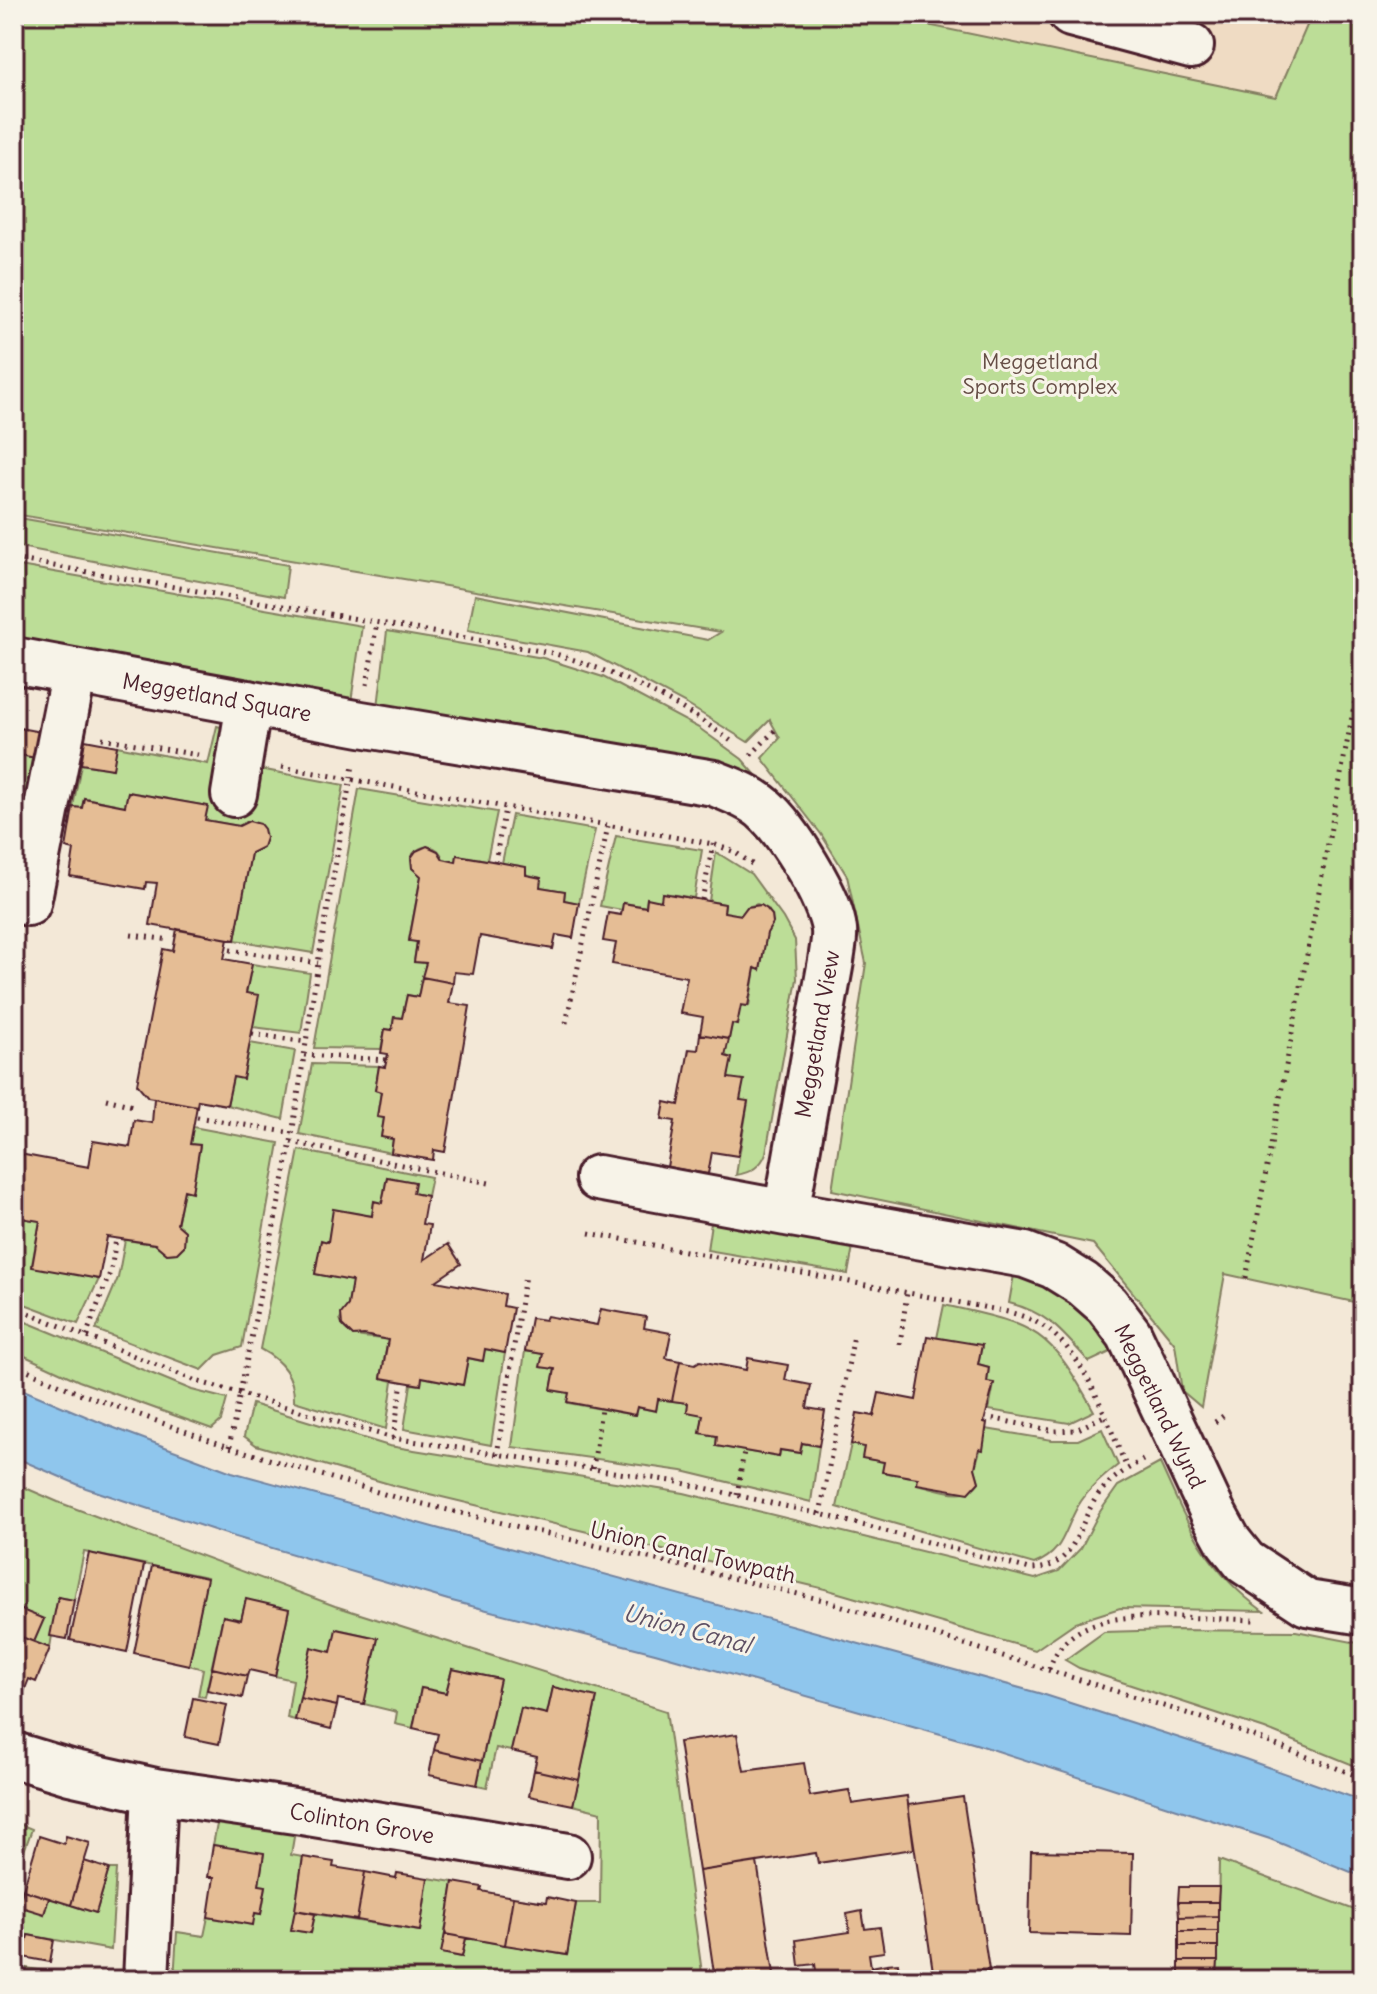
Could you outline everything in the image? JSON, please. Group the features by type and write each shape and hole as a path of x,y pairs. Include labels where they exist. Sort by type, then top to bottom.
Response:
{"street":[{"path":"1071,14 1191,46"},
{"name":"Meggetland Square","path":"14,660 361,724"},
{"path":"28,903 74,671"},
{"path":"234,794 249,703"},
{"name":"Meggetland View","path":"361,724 714,783 741,793 764,809 802,858 826,900 834,930 786,1213"},
{"path":"598,1178 786,1213"},
{"name":"Meggetland Wynd","path":"786,1213 1025,1255 1054,1266 1083,1284 1107,1305 1129,1334 1229,1542 1245,1562 1307,1603 1363,1612"},
{"name":"Colinton Grove","path":"14,1755 70,1772 155,1791 568,1856"},
{"path":"146,1980 155,1791"}],"path":[{"path":"14,559 552,653 598,666 715,729 750,756 775,730"},
{"path":"229,1447 291,1142 318,963 377,622"},
{"path":"1246,1278 1363,658"},
{"path":"63,731 204,756"},
{"path":"278,766 713,844 735,852 761,873"},
{"path":"495,862 505,808"},
{"path":"566,1023 608,826"},
{"path":"702,900 713,844"},
{"path":"131,935 170,940"},
{"path":"230,950 318,963"},
{"path":"252,1034 306,1042"},
{"path":"304,1055 387,1060"},
{"path":"106,1099 133,1106"},
{"path":"197,1117 292,1133"},
{"path":"291,1142 489,1183"},
{"path":"589,1233 1017,1314 1034,1321 1050,1332 1082,1369 1127,1468"},
{"path":"86,1336 111,1270 116,1239"},
{"path":"497,1455 525,1275"},
{"path":"900,1344 907,1293"},
{"path":"14,1307 196,1381 393,1438 678,1482 820,1514 1030,1569 1046,1569 1056,1565 1073,1544 1098,1495 1127,1468 1179,1442"},
{"path":"820,1514 854,1335"},
{"name":"Union Canal Towpath","path":"14,1364 76,1392 229,1447 394,1497 823,1600 1215,1722 1363,1778"},
{"path":"393,1438 402,1382"},
{"path":"593,1469 601,1409"},
{"path":"985,1417 1055,1431 1076,1430 1104,1416"},
{"path":"737,1495 744,1451"},
{"path":"1049,1669 1071,1636 1086,1627 1111,1619 1273,1620 1307,1603"}],"shaded area":[{"path":"874,14 1312,14 1277,97"}],"green space":[{"name":"Meggetland Sports Complex","path":"14,14 874,14 1276,97 1312,14 1363,14 1363,1304 1225,1274 1201,1407 1182,1391 1175,1344 1093,1244 832,1190 866,963 847,876 821,834 762,758 780,738 770,720 748,742 686,704 588,652 468,630 475,595 708,640 721,632 14,514"},
{"path":"14,517 288,565 284,597 14,546"},
{"path":"14,565 362,626 351,702 14,644"},
{"path":"387,631 543,658 603,677 699,728 742,759 769,790 378,707"},
{"path":"217,726 233,730 255,768 344,785 313,953 235,940 251,853 263,847 264,842 264,830 258,824 249,821 239,826 205,820 207,806 128,792 125,806 84,798 82,808 73,807 81,764 112,769 117,746 208,764"},
{"path":"14,754 36,758 31,792 14,790"},
{"path":"359,789 497,812 487,860 457,855 456,862 443,859 438,850 430,847 421,848 413,854 412,868 421,876 409,940 417,942 414,961 426,963 418,997 407,995 402,1018 394,1017 392,1030 385,1029 381,1049 314,1048"},
{"path":"512,815 595,830 579,903 564,900 565,891 540,887 541,878 525,874 526,867 502,863"},
{"path":"616,836 702,850 694,898 663,893 661,901 647,899 646,907 624,903 622,910 600,906"},
{"path":"716,852 751,874 795,940 797,979 766,1153 754,1168 736,1175 748,1102 740,1100 743,1081 728,1078 731,1058 725,1056 732,1024 741,1005 749,1006 755,968 760,969 767,933 773,923 768,909 757,904 747,907 741,915 724,912 725,904 709,901"},
{"path":"252,964 310,973 301,1033 253,1027 246,993"},
{"path":"250,1043 295,1051 283,1119 227,1105 233,1077 243,1078"},
{"path":"312,1064 379,1066 375,1090 381,1092 377,1116 384,1118 381,1137 393,1139 391,1153 299,1134"},
{"path":"193,1127 279,1143 242,1347 217,1355 202,1370 96,1330 118,1278 125,1240 155,1244 167,1254 177,1253 184,1246 185,1231 177,1224 184,1190 192,1191 200,1146 190,1144"},
{"path":"299,1150 431,1177 427,1196 413,1193 414,1182 387,1177 382,1203 374,1202 372,1216 334,1210 328,1242 321,1241 315,1274 352,1281 348,1305 340,1320 343,1327 353,1335 388,1340 381,1378 393,1381 386,1429 294,1401 289,1376 274,1358 260,1349"},
{"path":"712,1216 854,1241 848,1274 707,1250"},
{"path":"14,1217 40,1221 32,1265 99,1279 78,1324 14,1300"},
{"path":"1015,1269 1067,1292 1119,1348 1089,1362 1045,1318 1009,1303"},
{"path":"944,1305 1000,1318 1036,1334 1064,1362 1094,1411 1069,1423 989,1410 994,1384 987,1382 989,1367 978,1364 982,1346 937,1338"},
{"path":"14,1317 192,1390 227,1399 221,1421 212,1429 79,1381 14,1351"},
{"path":"485,1349 505,1353 491,1445 404,1429 411,1384 421,1385 422,1377 463,1385 468,1358 482,1361"},
{"path":"525,1351 543,1354 541,1367 555,1369 551,1390 569,1393 568,1403 635,1415 637,1407 656,1411 658,1399 688,1403 703,1415 700,1433 717,1436 716,1446 779,1457 780,1450 799,1453 802,1443 819,1446 811,1502 682,1471 512,1447"},
{"path":"252,1404 389,1446 684,1493 1035,1579 1059,1571 1081,1548 1099,1513 1118,1486 1160,1463 1190,1526 1213,1563 1263,1611 1120,1608 1076,1622 1035,1650 825,1589 396,1486 256,1445 244,1436"},
{"path":"986,1429 1052,1440 1078,1440 1102,1429 1118,1465 1086,1494 1062,1540 1044,1559 1034,1564 837,1507 851,1444 864,1447 863,1458 884,1462 883,1472 918,1478 917,1484 959,1492 974,1488 979,1482 975,1468"},
{"path":"14,1483 335,1606 666,1711 703,1980 174,1980 177,1932 204,1936 208,1917 252,1925 255,1913 261,1914 266,1886 259,1885 264,1854 213,1845 218,1819 295,1831 291,1855 303,1857 292,1930 311,1933 315,1914 420,1931 428,1878 453,1882 442,1953 462,1957 466,1938 567,1955 576,1903 600,1903 601,1812 573,1805 597,1698 553,1688 547,1714 521,1708 511,1751 496,1748 487,1787 477,1785 500,1679 452,1669 446,1693 421,1688 413,1728 395,1724 397,1712 364,1704 378,1638 337,1629 331,1652 311,1648 295,1720 287,1718 293,1680 275,1676 289,1609 246,1600 241,1620 223,1616 205,1697 198,1696 203,1669 189,1665 207,1577 84,1552 74,1600 58,1597 50,1648 34,1642 43,1619 14,1607"},
{"path":"1296,1631 1363,1644 1363,1769 1265,1729 1079,1668 1065,1660 1104,1632"},
{"path":"17,1823 32,1829 14,1879 14,1831"},
{"path":"1219,1860 1363,1913 1363,1980 1217,1980"},
{"path":"109,1869 116,1869 111,1950 28,1935 23,1957 14,1956 14,1888 23,1890 44,1914 49,1898 96,1913"},
{"path":"14,1966 101,1980 14,1980"}],"water":[{"name":"Union Canal","path":"14,1386 232,1472 1042,1694 1245,1759 1363,1801 1363,1877 1270,1839 976,1744 655,1653 448,1600 235,1537 86,1488 14,1457"}],"building":[{"path":"1156,14 1183,14 1181,21"},
{"path":"14,727 41,732 36,758 14,754"},
{"path":"85,740 117,746 113,769 81,764"},
{"path":"128,792 208,806 205,820 239,826 249,821 260,824 264,829 266,838 263,847 251,853 235,940 150,925 157,883 146,882 145,889 70,876 74,850 66,848 73,807 82,808 84,798 125,806"},
{"path":"427,846 438,851 443,859 456,862 457,855 526,867 526,875 541,878 540,887 565,891 564,900 579,903 573,938 556,935 553,949 480,936 473,974 454,972 453,983 422,977 426,963 414,962 417,942 409,941 421,876 412,868 411,858 416,851"},
{"path":"662,893 725,904 724,912 741,915 747,907 761,905 772,915 773,923 767,933 760,970 755,968 748,1006 741,1005 737,1025 732,1024 729,1039 700,1034 703,1017 680,1013 687,977 612,964 616,943 603,941 608,913 621,915 623,903 646,907 647,898 661,901"},
{"path":"177,929 228,939 224,959 252,964 246,993 259,995 243,1079 233,1077 227,1105 198,1100 197,1106 148,1097 137,1084 163,949 173,951"},
{"path":"422,977 453,983 449,1003 470,1006 445,1152 434,1150 433,1160 391,1153 393,1139 381,1137 384,1118 377,1117 381,1092 375,1090 379,1066 385,1067 388,1054 381,1053 385,1029 392,1030 394,1017 402,1018 407,995 418,997"},
{"path":"700,1034 729,1039 725,1056 732,1058 728,1078 744,1080 740,1100 748,1101 738,1156 712,1152 708,1174 667,1167 675,1121 662,1119 665,1102 679,1105 689,1049 698,1050"},
{"path":"154,1098 197,1106 190,1144 200,1145 192,1192 184,1190 177,1224 185,1231 184,1246 177,1253 167,1254 155,1244 107,1237 99,1279 32,1267 40,1221 14,1217 14,1153 89,1167 93,1141 130,1147 134,1120 152,1123"},
{"path":"387,1177 415,1182 413,1193 427,1196 422,1224 430,1225 424,1260 448,1244 461,1264 436,1281 505,1294 503,1306 513,1308 505,1353 485,1349 483,1361 468,1358 463,1385 422,1377 421,1385 381,1378 388,1340 353,1336 342,1325 341,1314 348,1305 352,1281 315,1274 321,1240 328,1242 333,1209 372,1216 374,1201 382,1203"},
{"path":"601,1309 646,1317 644,1328 671,1333 666,1358 680,1361 672,1401 658,1399 656,1411 637,1407 635,1415 567,1402 569,1393 551,1390 555,1369 540,1367 543,1354 525,1351 531,1318 545,1320 547,1316 597,1325"},
{"path":"927,1336 982,1345 978,1364 989,1367 987,1382 994,1383 984,1422 987,1423 983,1450 979,1449 975,1468 979,1482 969,1493 917,1484 918,1478 882,1472 884,1462 862,1458 864,1447 851,1444 857,1413 874,1416 879,1393 916,1400"},
{"path":"748,1358 788,1365 785,1380 811,1385 807,1408 825,1411 819,1446 802,1443 800,1453 780,1450 779,1457 716,1446 717,1436 700,1433 703,1415 687,1412 688,1403 672,1401 680,1361 695,1364 700,1361 746,1370"},
{"path":"89,1553 144,1565 127,1652 70,1640"},
{"path":"152,1566 207,1578 189,1665 134,1653"},
{"path":"58,1597 74,1600 67,1639 50,1636"},
{"path":"246,1599 289,1609 275,1676 249,1670 247,1676 212,1668 223,1616 241,1620"},
{"path":"17,1608 44,1619 34,1642 14,1634"},
{"path":"336,1629 378,1638 364,1704 338,1699 337,1706 300,1698 311,1647 331,1652"},
{"path":"14,1634 50,1648 36,1682 29,1679 21,1699 14,1697"},
{"path":"212,1668 247,1676 242,1698 207,1690"},
{"path":"452,1669 500,1679 482,1761 434,1750 438,1734 413,1728 421,1688 446,1693"},
{"path":"553,1687 597,1697 579,1780 534,1770 537,1757 511,1751 521,1708 547,1714"},
{"path":"193,1698 227,1705 219,1744 185,1737"},
{"path":"300,1698 337,1706 331,1729 295,1720"},
{"path":"737,1734 744,1771 804,1763 810,1796 849,1790 852,1804 907,1796 914,1849 818,1863 816,1853 699,1871 679,1742"},
{"path":"434,1750 482,1761 477,1785 429,1775"},
{"path":"534,1770 579,1780 573,1805 529,1796"},
{"path":"963,1797 989,1970 934,1978 908,1805"},
{"path":"39,1836 64,1844 66,1836 90,1843 71,1905 23,1890"},
{"path":"213,1845 264,1853 259,1885 266,1886 261,1914 255,1913 253,1925 208,1917 214,1877 208,1877"},
{"path":"1031,1851 1133,1853 1131,1936 1029,1933"},
{"path":"303,1857 334,1862 333,1867 365,1872 357,1920 295,1910"},
{"path":"84,1861 109,1869 96,1913 71,1905"},
{"path":"757,1862 775,1980 715,1980 699,1871"},
{"path":"365,1872 396,1878 397,1873 428,1878 420,1931 357,1920"},
{"path":"453,1882 513,1897 505,1945 445,1934"},
{"path":"1179,1887 1219,1887 1218,1902 1178,1902"},
{"path":"23,1890 49,1898 44,1914 18,1906"},
{"path":"513,1897 546,1902 547,1897 576,1903 567,1955 505,1945"},
{"path":"1178,1902 1218,1902 1218,1916 1179,1917"},
{"path":"295,1910 315,1914 311,1933 291,1930"},
{"path":"862,1911 865,1929 880,1927 884,1952 869,1954 871,1967 887,1964 889,1980 802,1980 817,1977 815,1964 799,1966 796,1940 850,1932 847,1914"},
{"path":"1218,1916 1218,1931 1179,1931 1179,1917"},
{"path":"1179,1931 1218,1931 1218,1946 1179,1946"},
{"path":"445,1934 466,1938 462,1957 441,1953"},
{"path":"28,1935 54,1940 50,1962 23,1957"},
{"path":"1179,1946 1218,1946 1218,1961 1179,1961"},
{"path":"1179,1961 1218,1961 1217,1975 1179,1976"},
{"path":"898,1963 900,1980 889,1980 887,1964"},
{"path":"989,1970 990,1980 934,1980 934,1978"}]}
